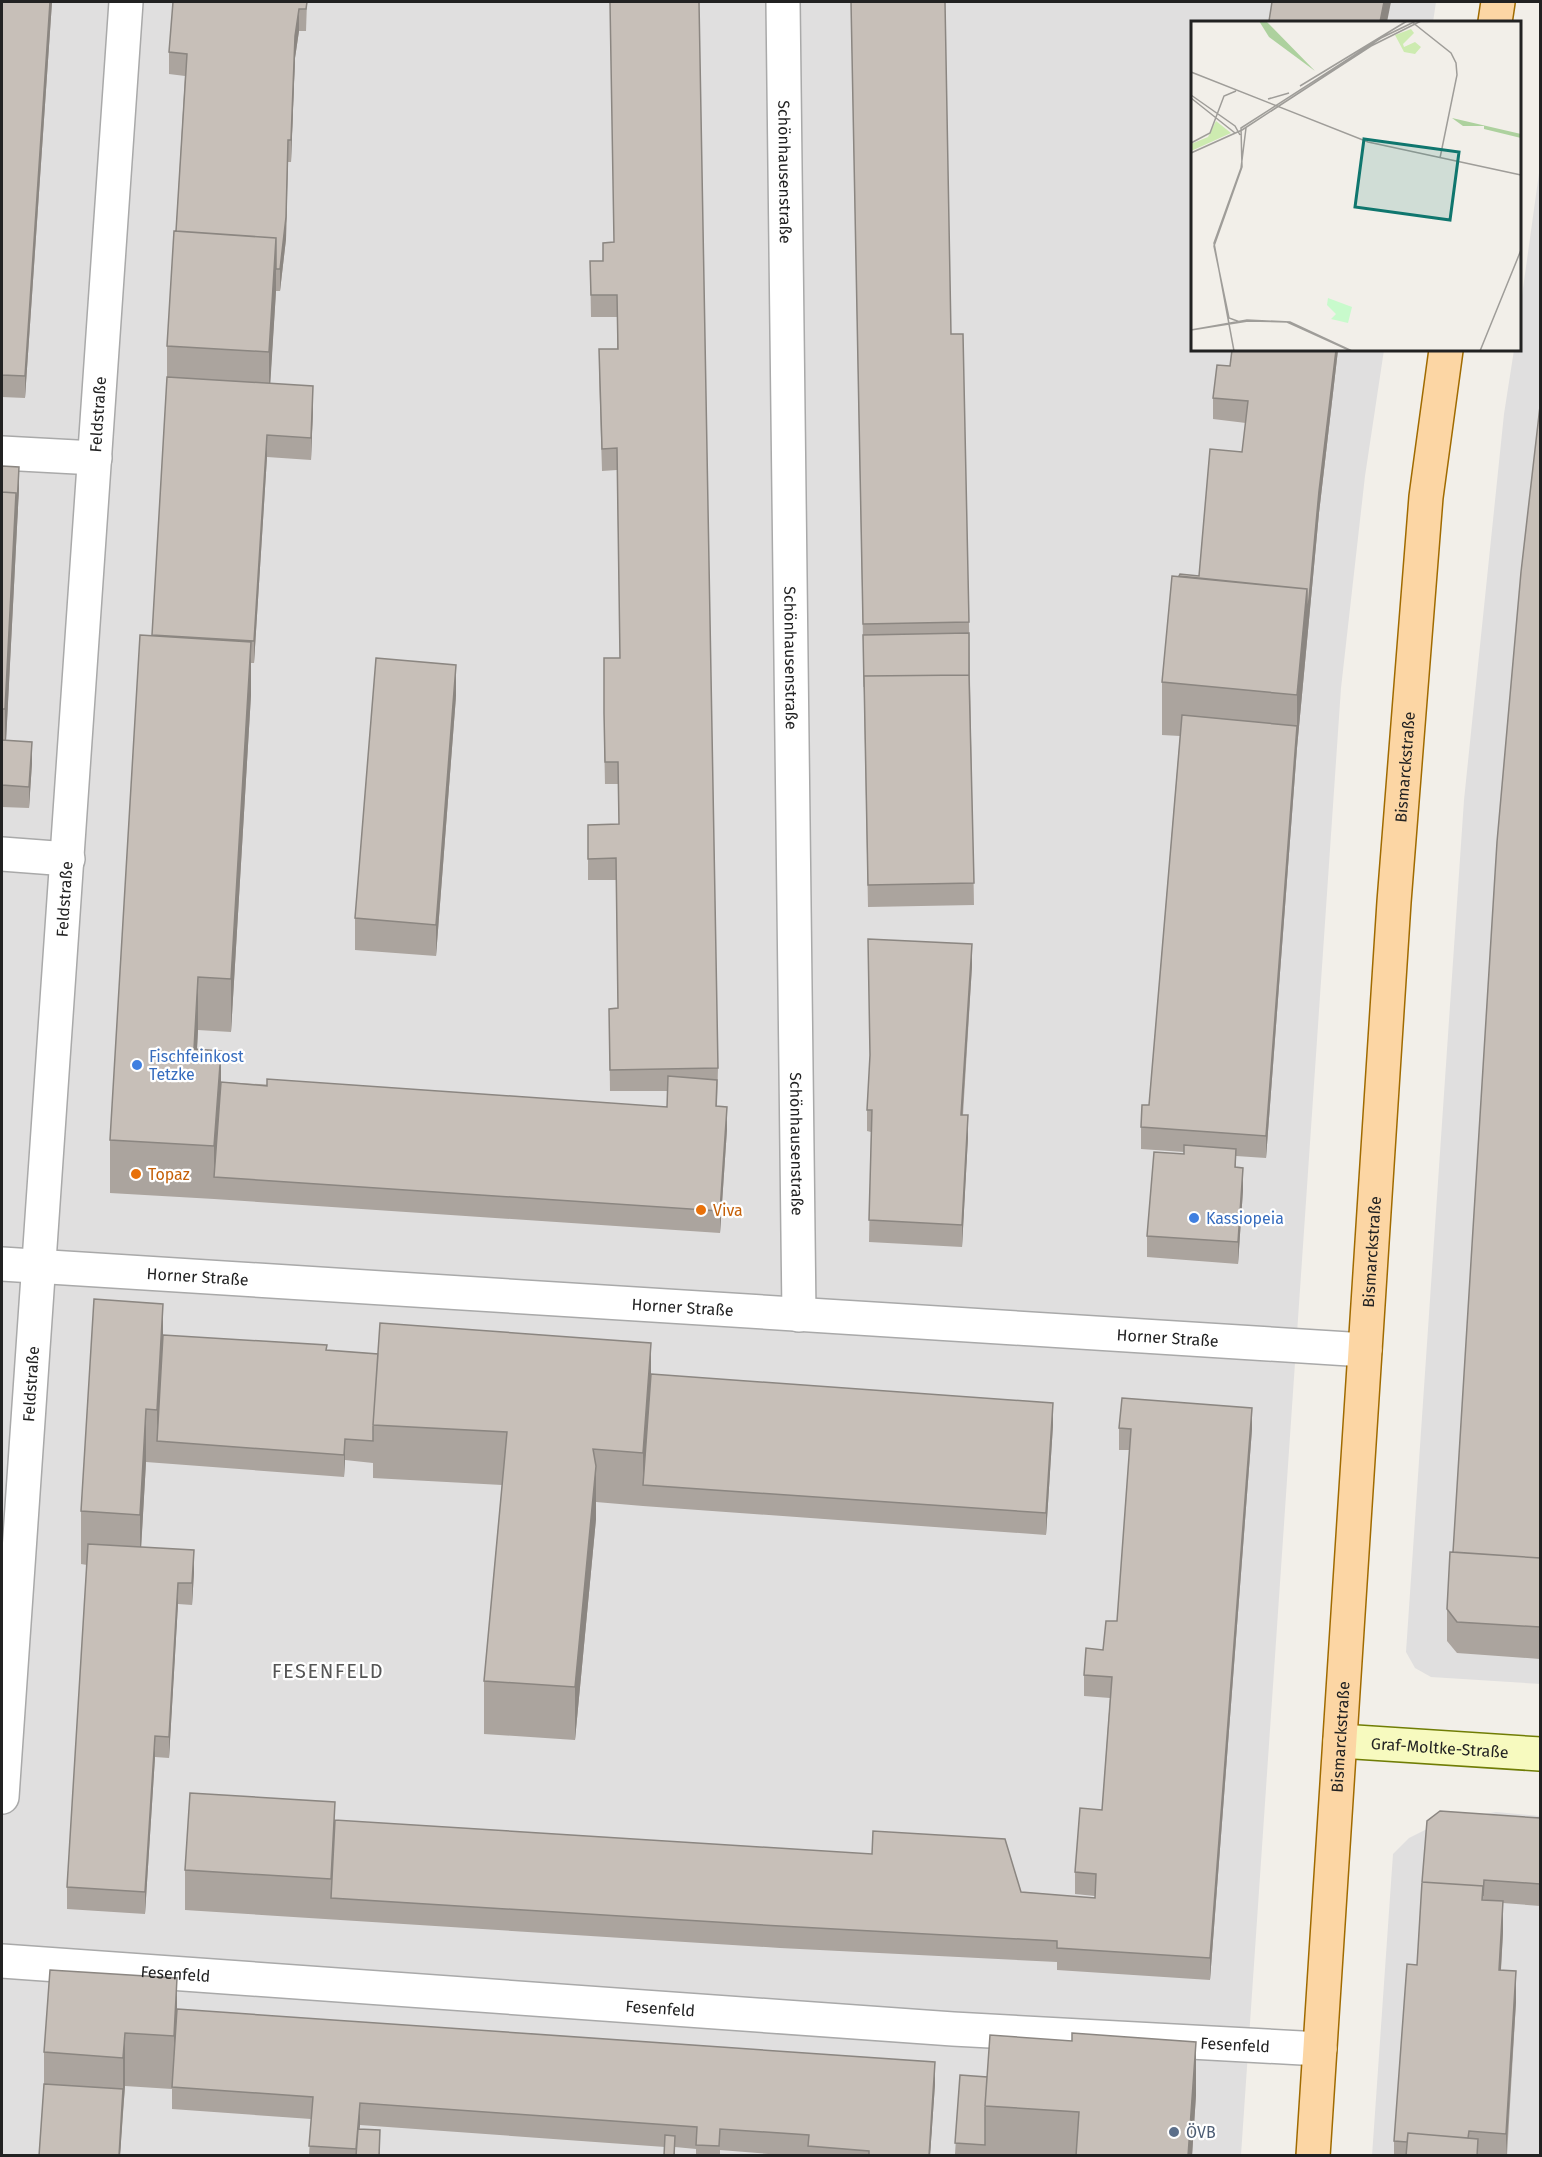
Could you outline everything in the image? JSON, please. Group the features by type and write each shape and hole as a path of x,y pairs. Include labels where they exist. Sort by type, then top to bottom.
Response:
{"main road":[{"path":"1495,21 1498,2"},
{"name":"Bismarckstraße","path":"1313,2156 1394,902 1426,496 1446,351"},
{"name":"Graf-Moltke-Straße","path":"1340,1741 1540,1754"}],"street":[{"name":"Feldstraße","path":"2,1797 126,2"},
{"name":"Schönhausenstraße","path":"783,2 800,1315"},
{"path":"2,453 95,458"},
{"path":"2,854 68,859"},
{"name":"Horner Straße","path":"2,1264 1365,1350"},
{"name":"Fesenfeld","path":"2,1961 941,2028 1320,2049"}],"shaded area":[{"path":"2,2 1436,2 1433,21 1191,21 1191,351 1384,351 1365,476 1341,688 1241,2155 2,2156"},
{"path":"1540,166 1540,1684 1431,1677 1415,1668 1406,1652 1464,800 1504,414 1514,351 1521,351 1521,303"},
{"path":"1496,1812 1540,1816 1540,2155 1372,2156 1393,1854 1409,1838 1441,1822"}],"building":[{"path":"2,2 50,2 25,376 2,375"},
{"path":"173,2 307,2 306,9 299,9 295,36 291,140 288,140 286,217 280,269 276,269 276,238 176,231 187,54 169,52"},
{"path":"610,2 699,2 718,1068 610,1070 609,1009 618,1008 616,858 588,859 588,825 619,824 618,762 605,762 604,713 604,658 620,658 617,448 602,449 599,349 618,349 617,295 591,295 590,261 603,261 603,243 614,242"},
{"path":"851,2 945,2 951,334 963,334 969,622 863,624"},
{"path":"1272,2 1384,2 1380,21 1269,21"},
{"path":"174,231 276,238 269,352 167,346"},
{"path":"1232,351 1336,351 1319,491 1307,621 1307,589 1179,576 1180,574 1199,576 1210,449 1242,452 1248,401 1213,398 1217,365 1230,366"},
{"path":"167,377 313,386 311,438 267,435 254,641 152,635"},
{"path":"1540,406 1540,1558 1453,1552 1497,842 1521,572"},
{"path":"2,466 19,467 16,524 16,493 2,492"},
{"path":"2,492 16,493 5,709 2,709"},
{"path":"1172,576 1307,589 1297,695 1162,682"},
{"path":"969,633 969,675 864,676 864,687 863,635"},
{"path":"140,635 251,642 231,979 198,977 194,1049 221,1051 214,1146 110,1140"},
{"path":"376,658 456,665 436,925 355,918"},
{"path":"969,675 974,883 868,885 864,676"},
{"path":"1182,715 1297,726 1266,1136 1141,1127 1142,1105 1149,1105"},
{"path":"2,740 32,742 29,787 2,785"},
{"path":"868,939 972,944 961,1115 968,1115 962,1225 869,1220 872,1110 867,1110 870,1055"},
{"path":"668,1076 717,1080 716,1106 727,1107 720,1211 214,1177 221,1082 267,1086 267,1079 667,1107"},
{"path":"1184,1145 1236,1149 1235,1167 1243,1168 1238,1242 1147,1236 1154,1152 1184,1154"},
{"path":"94,1299 163,1304 157,1410 146,1409 140,1515 81,1511"},
{"path":"380,1323 651,1343 643,1453 593,1449 596,1466 575,1687 484,1681 507,1432 373,1425"},
{"path":"163,1335 327,1345 326,1350 378,1354 373,1441 345,1439 344,1455 157,1441"},
{"path":"651,1374 1053,1403 1046,1513 643,1485"},
{"path":"1122,1398 1252,1408 1210,1958 1057,1948 1057,1941 331,1898 335,1820 872,1854 873,1831 1005,1839 1021,1892 1095,1898 1096,1874 1075,1872 1080,1808 1102,1810 1112,1677 1084,1675 1086,1648 1103,1650 1106,1621 1117,1621 1131,1429 1119,1428"},
{"path":"88,1544 194,1550 192,1583 178,1583 169,1737 155,1736 145,1892 67,1887"},
{"path":"1450,1552 1540,1558 1540,1627 1457,1622 1447,1609"},
{"path":"190,1793 335,1802 331,1879 185,1870"},
{"path":"1440,1811 1540,1818 1540,1884 1484,1880 1483,1896 1483,1886 1422,1882 1427,1821"},
{"path":"1422,1882 1483,1886 1482,1900 1503,1901 1499,1970 1516,1971 1506,2134 1469,2131 1468,2138 1408,2133 1407,2142 1394,2141 1407,1964 1417,1965"},
{"path":"50,1970 177,1978 174,2036 125,2033 123,2058 44,2052"},
{"path":"177,2009 935,2062 929,2156 869,2156 869,2151 808,2146 809,2135 720,2129 719,2146 696,2145 697,2127 360,2103 356,2149 309,2146 313,2097 172,2087"},
{"path":"1072,2033 1196,2042 1188,2156 1076,2156 1079,2112 985,2106 990,2035 1072,2041"},
{"path":"960,2075 987,2077 985,2145 955,2143"},
{"path":"44,2084 123,2089 119,2156 39,2156"},
{"path":"358,2129 380,2130 379,2156 356,2156"},
{"path":"1408,2133 1478,2139 1477,2156 1406,2156"},
{"path":"665,2135 675,2136 674,2156 664,2156"}],"place":[{"name":"Fischfeinkost Tetzke","path":"137,1065"},
{"name":"Topaz","path":"136,1174"},
{"name":"Viva","path":"701,1210"},
{"name":"Kassiopeia","path":"1194,1218"},
{"name":"ÖVB","path":"1174,2132"}],"district":[{"name":"FESENFELD","path":"328,1671"}]}
